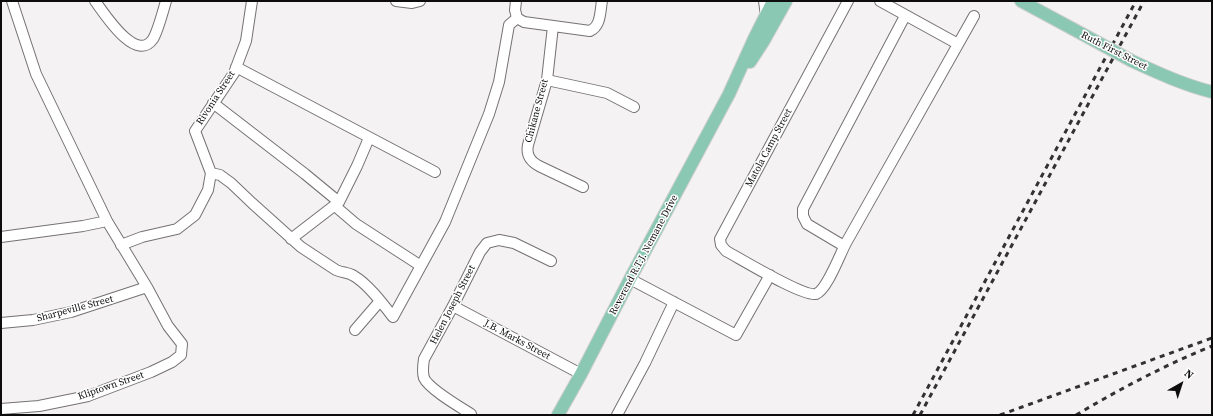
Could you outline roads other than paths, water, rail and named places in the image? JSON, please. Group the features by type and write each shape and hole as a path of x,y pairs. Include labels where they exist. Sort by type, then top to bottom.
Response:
{"main road":[{"name":"Reverend R.T.J. Nemane Drive","path":"558,415 729,94 773,1"},
{"name":"Reverend R.T.J. Nemane Drive","path":"729,94 763,42 786,1"},
{"name":"Ruth First Street","path":"1021,1 1132,61 1196,88 1212,92"}],"street":[{"path":"12,1 36,74 107,221 146,287"},
{"path":"94,1 126,40 138,45 148,43 154,38 166,1"},
{"name":"Rivonia Street","path":"211,173 195,131 234,73 246,41 252,1"},
{"path":"396,1 412,3 420,1"},
{"path":"516,1 515,10 517,18 524,22 588,31 593,30 599,22 602,1"},
{"path":"764,1 766,16"},
{"name":"Matola Camp Street","path":"770,275 726,251 721,245 720,239 848,1"},
{"path":"880,1 958,44"},
{"path":"844,246 807,224 803,216 803,209 905,16"},
{"path":"630,278 736,335 770,275 804,293 817,293 824,286 844,246 974,16"},
{"path":"121,245 177,229 194,215 208,190 211,173 220,175 231,183 301,247 336,270 354,276 380,301 393,317 444,222 489,114 499,82 509,25 517,18"},
{"name":"Chikane Street","path":"553,26 547,80 528,145 528,153 533,162 538,166 583,187"},
{"path":"236,67 435,172"},
{"path":"547,80 607,93 634,107"},
{"path":"214,103 305,174 356,224 421,266"},
{"path":"291,239 337,204 357,166 369,138"},
{"path":"1,237 83,226 107,221"},
{"name":"Helen Joseph Street","path":"471,414 432,388 426,382 422,367 424,360 454,306 480,252 487,243 499,240 514,243 551,261"},
{"name":"Sharpeville Street","path":"1,323 33,320 70,312 146,287"},
{"name":"Kliptown Street","path":"1,409 39,406 88,396 151,372 172,362 181,355 182,344 168,326 146,287"},
{"path":"355,330 380,301"},
{"path":"617,415 645,363 674,302"},
{"name":"J.B. Marks Street","path":"454,306 581,374"}],"railway":[{"path":"913,415 1136,1"},
{"path":"920,415 1144,1"},
{"path":"1000,415 1212,338"},
{"path":"1076,415 1143,378 1212,346"}]}
